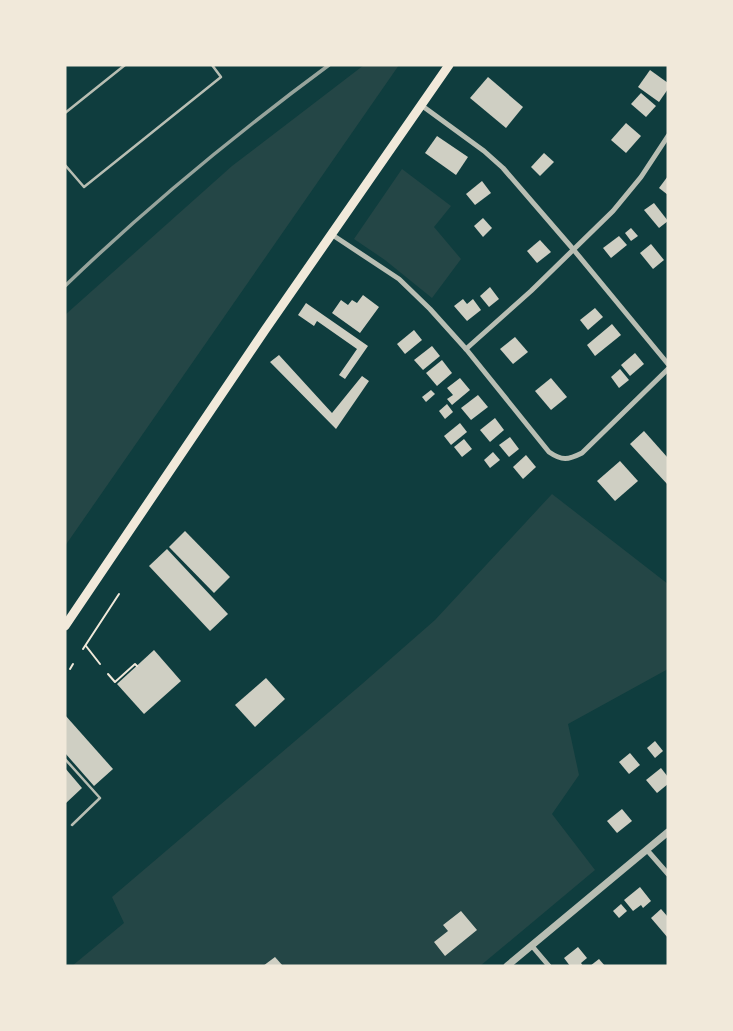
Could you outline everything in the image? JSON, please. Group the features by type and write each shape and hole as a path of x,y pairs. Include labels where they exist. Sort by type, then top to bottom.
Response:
{"main road":[{"path":"65,626 449,65"}],"street":[{"path":"331,234 399,279 430,309 549,452 558,458 570,458 582,453 668,366 573,249 502,168 484,151 421,105"},
{"path":"466,349 531,291 613,211 641,177 668,136"},
{"path":"507,966 668,832"},
{"path":"647,850 668,874"},
{"path":"532,946 549,966"}],"lane":[{"path":"65,113 125,65"},
{"path":"65,165 84,187 221,77 212,65"},
{"path":"65,759 100,798 72,825"}],"path":[{"path":"100,664 84,647 119,594"},
{"path":"70,669 73,664"},
{"path":"108,674 115,682 135,664 137,666"}],"shaded area":[{"path":"364,65 399,65 65,546 65,315 232,166"},
{"path":"402,169 451,206 434,227 461,259 432,298 354,239"},
{"path":"552,494 668,584 668,669 568,724 579,775 552,814 595,870 480,966 72,966 124,923 112,897 435,620"}],"building":[{"path":"650,70 668,83 668,89 659,102 638,87"},
{"path":"488,77 523,107 506,128 470,98"},
{"path":"641,93 656,106 646,117 631,104"},
{"path":"626,123 641,136 626,153 611,140"},
{"path":"437,136 468,157 456,175 425,153"},
{"path":"544,153 554,162 540,176 531,167"},
{"path":"668,176 668,195 659,188"},
{"path":"482,181 491,193 475,205 466,194"},
{"path":"654,203 668,221 659,228 644,210"},
{"path":"483,218 492,228 483,237 474,226"},
{"path":"631,228 638,236 631,241 625,233"},
{"path":"619,236 627,245 611,258 603,248"},
{"path":"540,240 551,252 537,263 527,251"},
{"path":"651,244 664,260 653,269 640,253"},
{"path":"490,287 499,299 489,307 480,296"},
{"path":"363,295 379,307 360,333 332,313 341,300 348,305 352,300 357,303"},
{"path":"463,299 467,304 473,299 481,310 467,321 454,306"},
{"path":"306,303 368,346 345,379 339,375 357,349 317,321 314,326 298,315"},
{"path":"595,308 603,317 588,330 580,320"},
{"path":"612,324 621,335 595,356 587,345"},
{"path":"414,330 422,340 405,354 397,344"},
{"path":"515,337 528,352 513,364 500,349"},
{"path":"432,346 440,356 423,370 414,360"},
{"path":"635,353 644,364 630,376 621,365"},
{"path":"279,355 332,413 362,376 369,381 336,429 270,362"},
{"path":"442,360 452,373 437,386 426,373"},
{"path":"620,369 629,380 619,388 611,377"},
{"path":"460,378 470,390 452,405 447,399 453,395 447,388"},
{"path":"551,378 567,397 551,410 535,391"},
{"path":"431,390 435,394 426,402 422,397"},
{"path":"478,395 488,407 471,420 461,408"},
{"path":"447,404 453,412 445,419 439,411"},
{"path":"495,418 504,430 490,442 480,430"},
{"path":"460,423 467,432 451,445 444,436"},
{"path":"644,431 668,458 668,485 630,444"},
{"path":"510,437 519,449 509,457 499,445"},
{"path":"464,439 472,449 462,457 454,447"},
{"path":"493,452 500,460 490,468 484,460"},
{"path":"526,455 536,467 523,479 513,467"},
{"path":"620,461 638,481 615,501 597,481"},
{"path":"185,531 230,577 214,593 169,547"},
{"path":"167,549 228,614 210,631 149,566"},
{"path":"154,650 181,681 144,714 117,684"},
{"path":"266,678 285,699 255,727 235,705"},
{"path":"65,715 113,769 94,786 65,753"},
{"path":"655,741 663,751 655,758 647,748"},
{"path":"630,753 640,765 629,774 619,762"},
{"path":"65,768 82,788 65,804"},
{"path":"661,768 668,777 668,784 657,793 646,780"},
{"path":"622,809 632,821 617,833 607,821"},
{"path":"640,887 651,901 643,908 641,905 633,911 624,900"},
{"path":"621,904 627,911 619,918 613,911"},
{"path":"661,909 668,917 668,938 651,918"},
{"path":"461,911 477,930 445,956 434,942 448,931 443,925"},
{"path":"578,947 587,958 581,963 583,966 570,966 564,958"},
{"path":"275,957 283,966 263,966"},
{"path":"599,959 605,966 590,966"}],"railway":[{"path":"65,286 128,227 194,171 329,65"}]}
